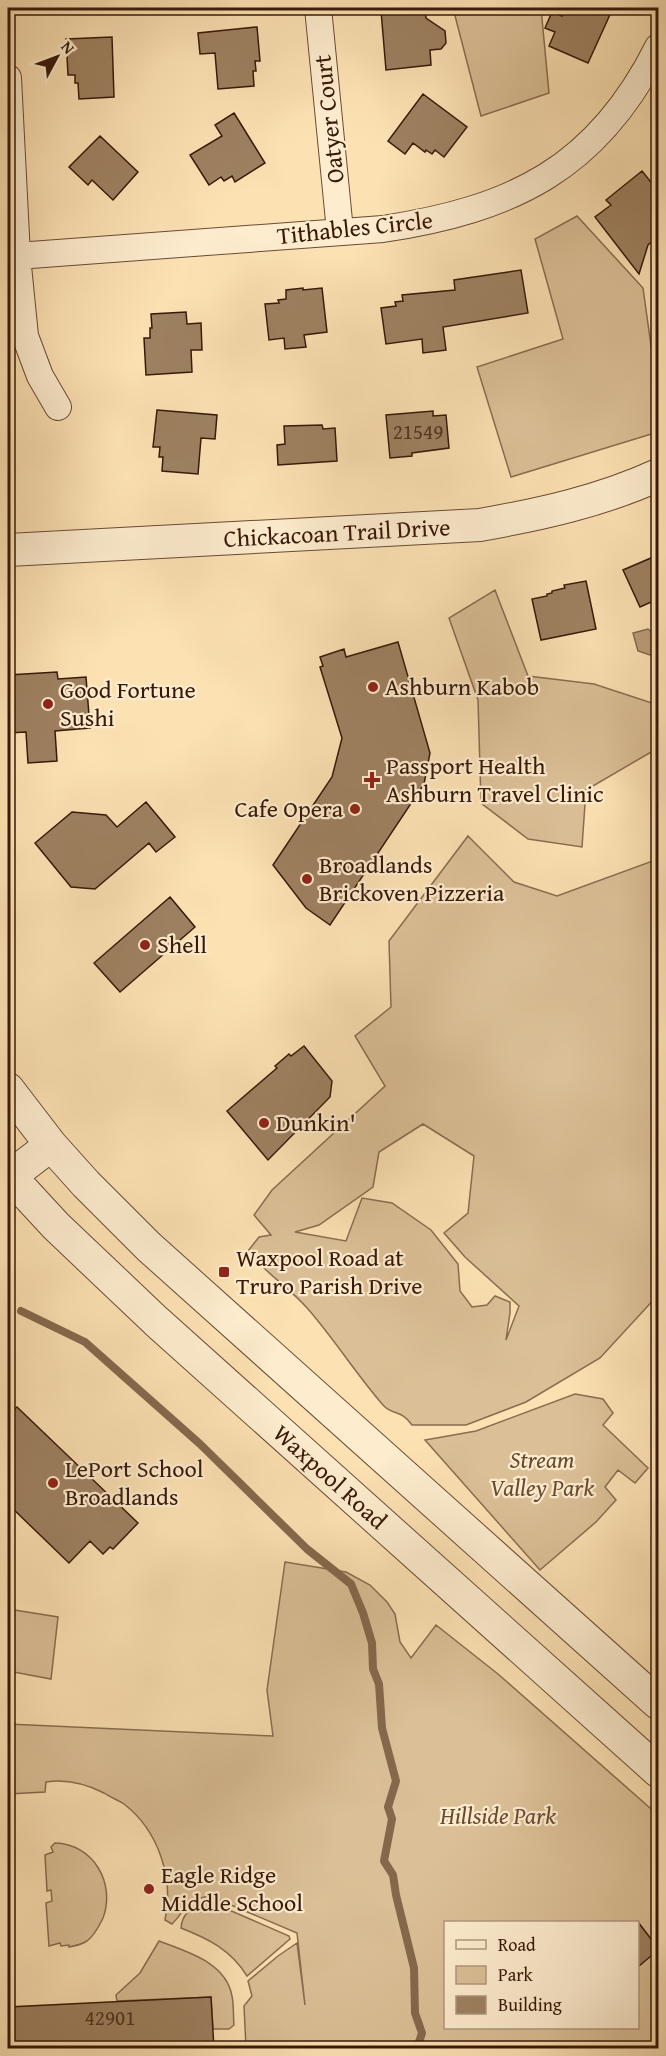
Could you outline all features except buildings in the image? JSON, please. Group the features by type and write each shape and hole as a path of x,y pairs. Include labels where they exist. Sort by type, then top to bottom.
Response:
{"street":[{"name":"Oatyer Court","path":"318,8 340,231"},
{"name":"Tithables Circle","path":"17,256 383,229 462,213 501,200 536,183 561,167 604,129 626,103 645,74 658,47"},
{"path":"8,78 17,256 25,336 40,376 58,407"},
{"name":"Chickacoan Trail Drive","path":"8,550 480,525 580,504 658,475"},
{"path":"8,1089 51,1145 149,1247 658,1702"},
{"name":"Waxpool Road","path":"51,1145 8,1176 56,1226 156,1321 658,1771"}],"green space":[{"path":"453,8 541,8 549,93 481,116"},
{"path":"577,216 643,288 653,360 658,368 658,432 511,477 477,367 563,339 535,239"},
{"path":"495,590 528,676 594,684 658,705 658,748 586,790 582,847 528,839 481,803 478,700 449,618"},
{"path":"468,836 514,882 557,896 658,859 658,1295 600,1358 526,1402 466,1425 412,1425 404,1417 383,1405 308,1309 248,1251 259,1237 271,1235 254,1215 272,1190 385,1086 355,1036 391,1007 389,941","holes":["423,1124 474,1156 468,1213 444,1233 465,1257 519,1306 506,1340 510,1302 495,1296 487,1305 472,1307 460,1291 458,1264 431,1230 392,1203 362,1198 346,1241 295,1232 319,1225 373,1187 379,1152"]},
{"name":"Stream Valley Park","path":"575,1394 603,1399 613,1413 603,1425 648,1468 635,1483 618,1470 605,1487 616,1500 596,1522 540,1570 425,1440 476,1431"},
{"name":"Hillside Park","path":"285,1562 346,1572 370,1585 395,1614 400,1642 411,1658 436,1625 498,1674 658,1815 658,2048 246,2048 244,2006 252,1996 248,1981 297,1943 305,2005 297,1933 210,1896 193,1900 172,1924 165,1920 167,1888 165,1872 155,1842 136,1815 124,1804 97,1790 68,1782 46,1782 45,1792 8,1794 8,1724 273,1736 267,1690"},
{"path":"8,1609 58,1617 51,1679 8,1671"},
{"path":"55,1843 69,1845 90,1858 104,1879 106,1892 103,1918 95,1933 85,1942 69,1947 69,1945 61,1946 60,1943 49,1946 46,1903 52,1901 51,1890 47,1891 45,1855 53,1852 51,1847"},
{"path":"205,1903 213,1903 289,1936 290,1939 247,1976 234,1959 218,1946 181,1928 183,1918 188,1911"},
{"path":"159,1941 193,1954 222,1975 232,1996 234,2025 229,2029 213,2029 211,1997 117,2001 116,1995 140,1973"}],"shaded area":[{"path":"648,629 654,634 658,632 658,654 653,656 638,651 633,633"}],"waterway":[{"path":"21,1311 85,1342 200,1444 307,1549 351,1584 372,1643 373,1669 379,1684 382,1728 396,1781 388,1807 392,1819 384,1861 393,1875 414,1968 415,2013 422,2033 417,2048"}],"place":[{"name":"Ashburn Kabob","path":"373,687"},
{"name":"Good Fortune Sushi","path":"48,704"},
{"name":"Passport Health Ashburn Travel Clinic","path":"372,780"},
{"name":"Cafe Opera","path":"355,809"},
{"name":"Broadlands Brickoven Pizzeria","path":"307,879"},
{"name":"Shell","path":"145,945"},
{"name":"Dunkin'","path":"264,1123"},
{"name":"Waxpool Road at Truro Parish Drive","path":"224,1272"},
{"name":"LePort School Broadlands","path":"53,1483"},
{"name":"Eagle Ridge Middle School","path":"149,1889"}]}
